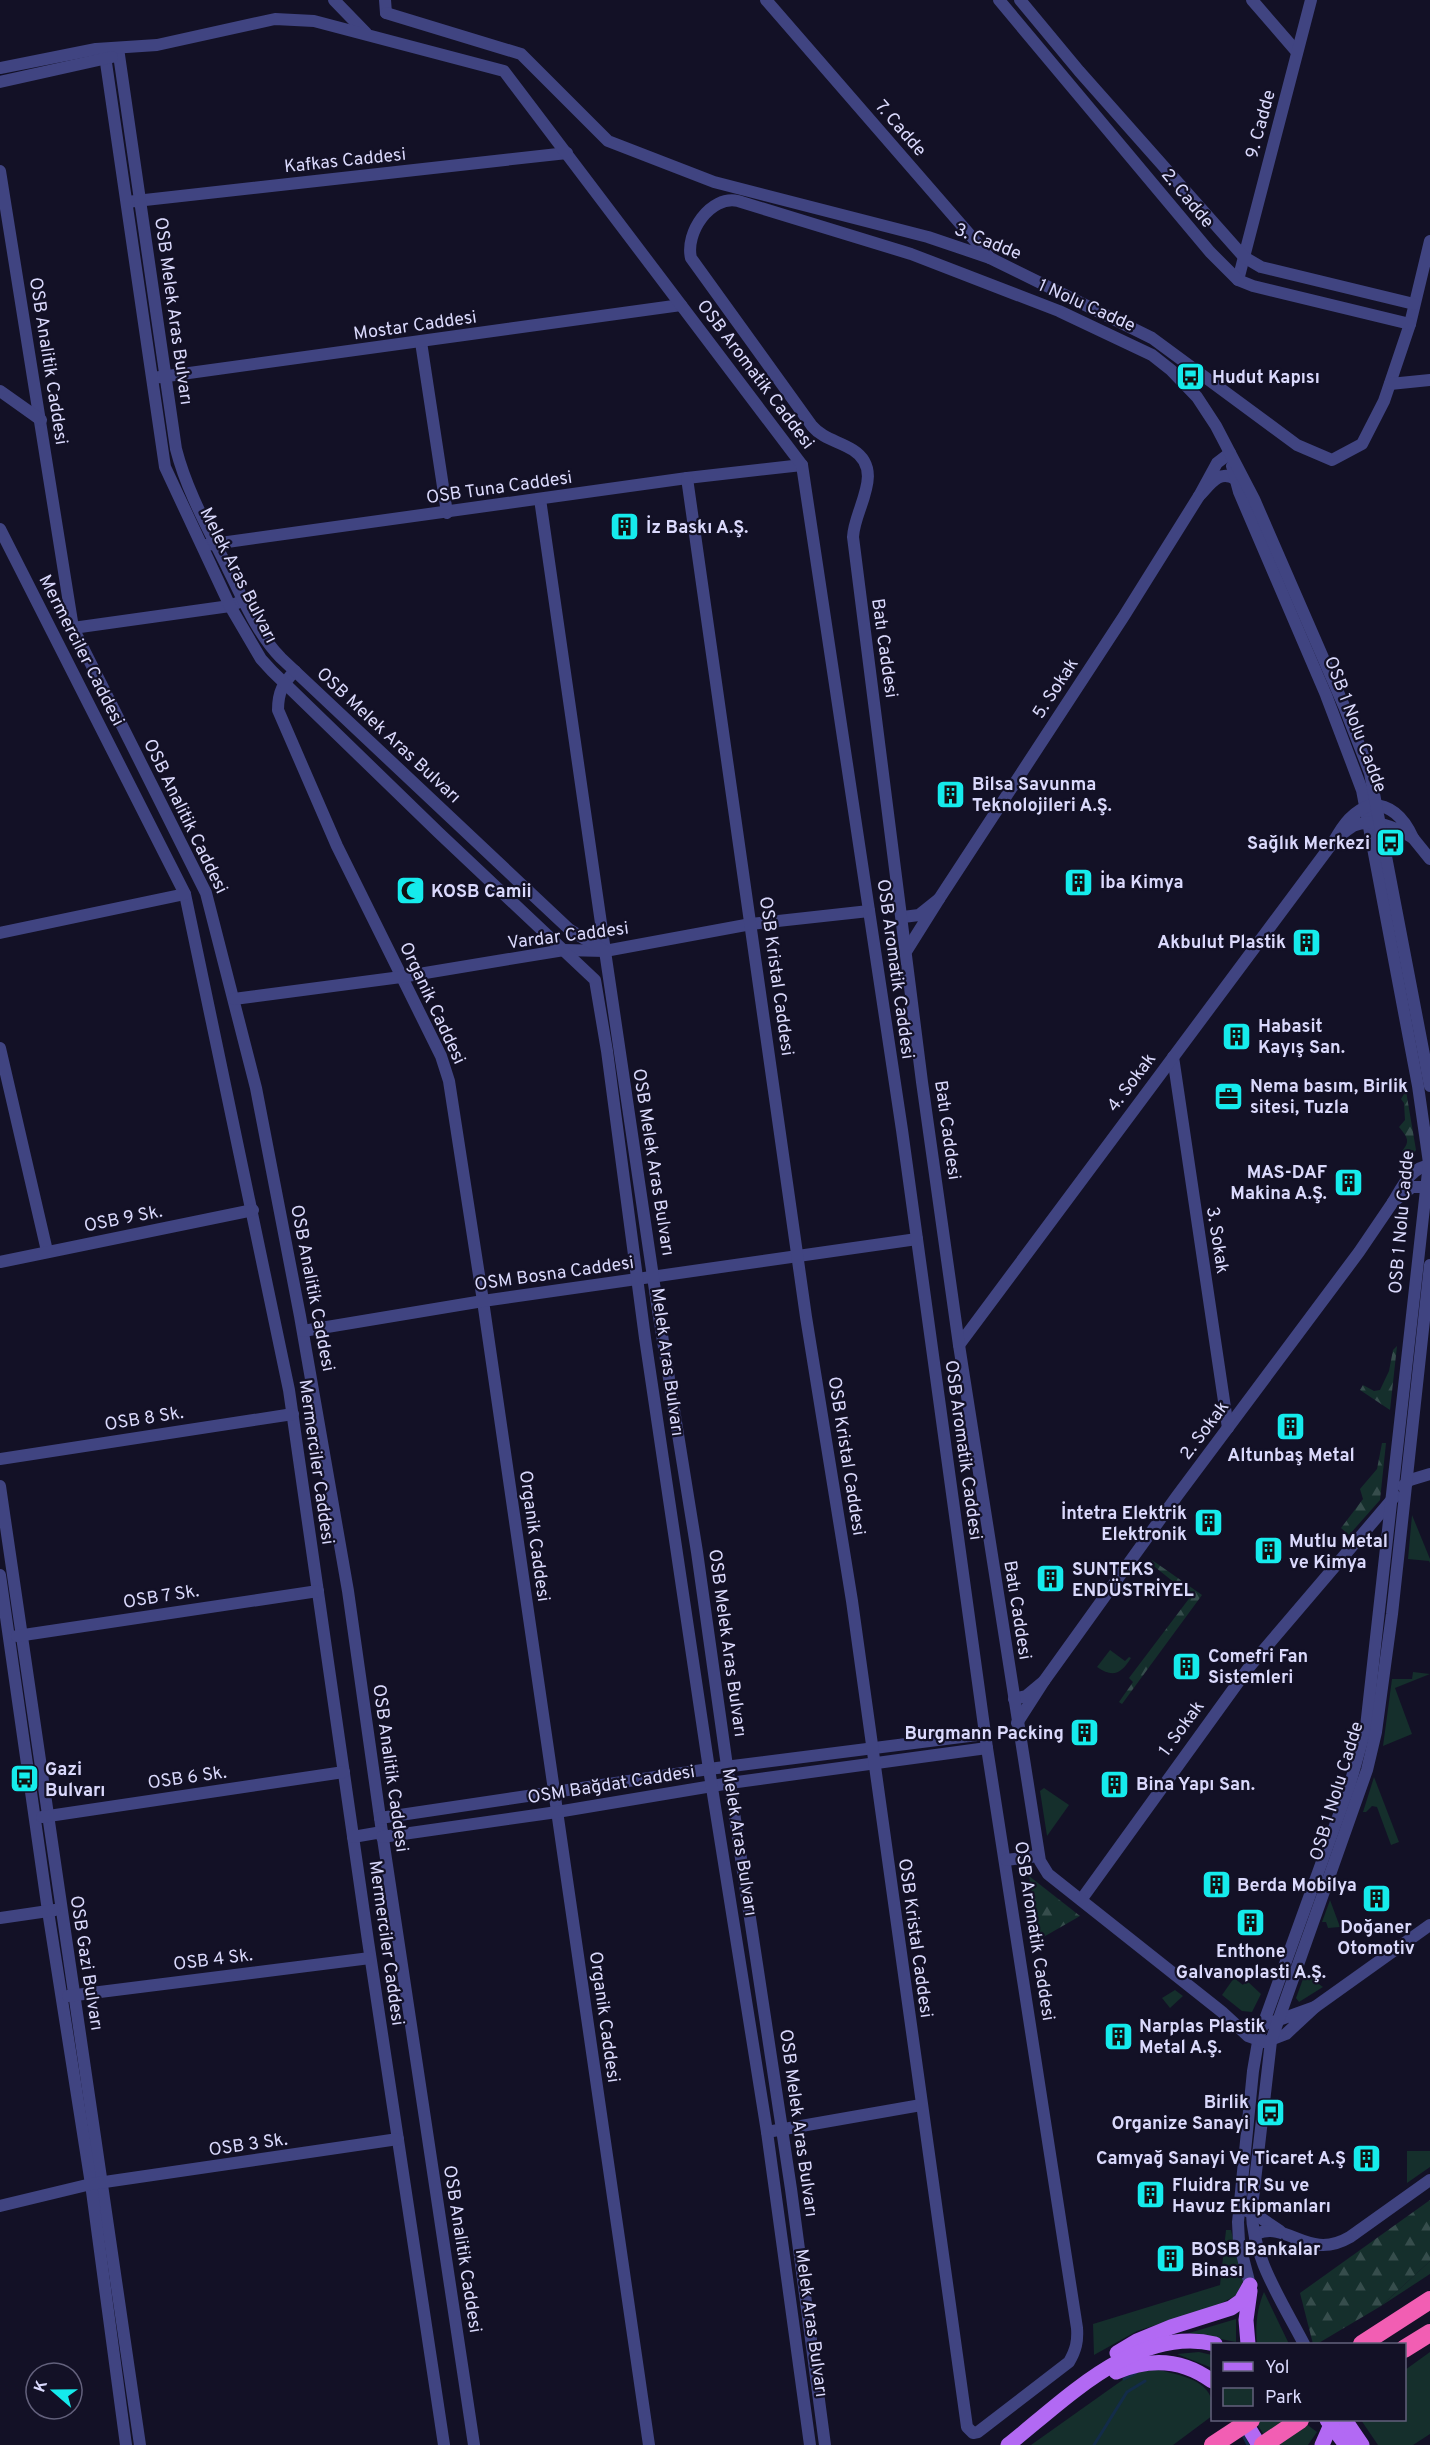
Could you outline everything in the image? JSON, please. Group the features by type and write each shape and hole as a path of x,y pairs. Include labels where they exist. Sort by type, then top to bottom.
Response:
{"highway":[{"path":"1364,2343 1430,2301"},
{"path":"1406,2348 1430,2333"},
{"path":"1213,2445 1249,2421"},
{"path":"1261,2445 1298,2421"}],"main road":[{"name":"OSB 1 Nolu Cadde","path":"1248,2343 1246,2320 1251,2297 1250,2284"},
{"path":"1080,2388 1112,2356 1137,2341 1171,2327 1231,2308 1241,2301 1250,2284"},
{"path":"1008,2445 1110,2366 1138,2353 1185,2342 1211,2343"},
{"path":"1080,2388 1125,2368 1156,2361 1186,2367 1211,2380"},
{"path":"1245,2421 1261,2445"},
{"path":"1322,2445 1334,2421"},
{"path":"1334,2421 1346,2445"},
{"path":"1334,2421 1362,2445"}],"street":[{"path":"334,0 366,33"},
{"path":"758,0 785,21"},
{"path":"766,0 785,21"},
{"name":"2. Cadde","path":"999,0 1210,252 1239,279 1253,286 1410,324"},
{"name":"2. Cadde","path":"1020,0 1079,71 1244,257 1261,267 1414,304"},
{"path":"1252,0 1297,52"},
{"name":"9. Cadde","path":"1239,279 1311,0"},
{"name":"3. Cadde","path":"385,6 521,54 608,141 714,182 928,237 990,258 1152,338 1297,445 1332,460 1362,444 1384,401 1410,324 1430,241"},
{"name":"OSB Aromatik Caddesi","path":"105,54 275,19 314,21 504,71 802,465 917,1239 987,1748 1078,2339 1075,2352 1069,2362 978,2432"},
{"name":"7. Cadde","path":"785,21 990,258"},
{"name":"OSB Melek Aras Bulvarı","path":"119,52 141,201 160,377 178,458 244,600 273,651 570,930 605,951 782,2128 825,2445"},
{"path":"0,68 105,54"},
{"path":"0,82 105,54"},
{"name":"Melek Aras Bulvarı","path":"105,54 127,202 160,377 165,467 230,606 261,659 283,682 595,980 709,1769 767,2132 810,2445"},
{"name":"Kafkas Caddesi","path":"127,202 567,153"},
{"name":"OSB Analitik Caddesi","path":"0,171 73,628 206,894 256,1088 303,1331 348,1591 382,1835 474,2445"},
{"name":"1 Nolu Cadde","path":"694,234 714,205 723,200 738,201 868,240 985,281 1086,322 1152,355 1176,374 1197,397 1213,420 1230,453"},
{"name":"Batı Caddesi","path":"694,234 689,252 696,266 812,426 824,436 857,452 866,466 867,491 854,525 853,537 903,917 922,1082 959,1345 1038,1856 1048,1874 1222,2012 1245,2034 1264,2041"},
{"name":"Mostar Caddesi","path":"160,377 681,305"},
{"path":"1134,328 1147,344 1152,355"},
{"path":"421,342 447,513"},
{"path":"1390,384 1430,380"},
{"path":"0,391 41,420"},
{"name":"5. Sokak","path":"907,950 1124,616 1217,463 1230,453"},
{"name":"OSB 1 Nolu Cadde","path":"1230,453 1235,479 1372,806"},
{"name":"OSB 1 Nolu Cadde","path":"1230,453 1258,507 1344,706 1370,773 1372,806 1427,1137 1429,1166 1381,1701 1373,1746 1346,1831 1269,2023"},
{"name":"OSB Tuna Caddesi","path":"202,546 687,478 802,465"},
{"name":"5. Sokak","path":"1199,496 1220,476 1226,475 1235,479"},
{"name":"OSB Kristal Caddesi","path":"687,478 797,1255 852,1601 967,2427 969,2431 978,2432"},
{"path":"540,499 605,951"},
{"name":"Mermerciler Caddesi","path":"0,529 185,894 253,1210 293,1414 370,1958 444,2445"},
{"path":"73,628 230,606 244,600"},
{"path":"283,682 295,671"},
{"name":"Organik Caddesi","path":"283,682 278,696 278,710 337,846 441,1056 449,1081 650,2445"},
{"path":"386,782 398,770"},
{"path":"1372,806 1385,807 1396,814 1430,859"},
{"name":"4. Sokak","path":"959,1345 1334,841 1347,820 1372,806"},
{"path":"1334,841 1356,825 1375,824 1397,829 1413,838"},
{"name":"OSB 1 Nolu Cadde","path":"1375,824 1430,1086"},
{"path":"0,933 185,894"},
{"name":"5. Sokak","path":"903,917 919,915 939,899"},
{"name":"Vardar Caddesi","path":"234,999 401,977 564,951 605,951 751,924 869,911"},
{"path":"0,1047 47,1251"},
{"name":"3. Sokak","path":"1173,1057 1228,1428"},
{"name":"2. Sokak","path":"1017,1723 1044,1681 1359,1252 1412,1175 1422,1166 1429,1166"},
{"name":"2. Sokak","path":"1394,1202 1412,1187 1427,1187"},
{"name":"OSB 9 Sk.","path":"0,1262 253,1210"},
{"name":"OSM Bosna Caddesi","path":"303,1331 483,1301 917,1239"},
{"name":"OSB 1 Nolu Cadde","path":"1250,2284 1239,2242 1239,2216 1253,2071 1360,1753 1368,1711 1389,1527 1399,1491 1430,1265"},
{"name":"OSB 8 Sk.","path":"0,1459 293,1414"},
{"path":"1399,1491 1430,1474"},
{"name":"OSB Gazi Bulvarı","path":"0,1486 3,1533 16,1637 42,1817 61,1909 74,1995 126,2445"},
{"name":"1. Sokak","path":"1081,1900 1250,1666 1399,1491"},
{"path":"1367,1530 1389,1527"},
{"name":"OSB Gazi Bulvarı","path":"0,1575 16,1637"},
{"name":"OSB 7 Sk.","path":"16,1637 318,1591"},
{"name":"2. Sokak","path":"1014,1699 1026,1696 1044,1681"},
{"name":"OSM Bağdat Caddesi","path":"380,1818 727,1766 985,1734"},
{"name":"OSM Bağdat Caddesi","path":"353,1837 557,1812 730,1783 987,1748"},
{"name":"OSB 6 Sk.","path":"42,1817 344,1772"},
{"name":"OSB Gazi Bulvarı","path":"42,1817 48,1911 61,1997 96,2183 140,2445"},
{"path":"1006,1860 1038,1856"},
{"path":"0,1918 61,1909"},
{"path":"1264,2041 1286,2034 1315,2007 1430,1925"},
{"name":"OSB 4 Sk.","path":"61,1997 370,1958"},
{"path":"1269,2023 1315,2007"},
{"name":"Batı Caddesi","path":"1222,2012 1248,2026 1269,2023"},
{"name":"OSB 1 Nolu Cadde","path":"1264,2041 1252,2211 1255,2238 1269,2273 1304,2343"},
{"path":"767,2132 921,2105"},
{"name":"OSB 3 Sk.","path":"0,2206 96,2183 398,2139"},
{"path":"1255,2238 1258,2233 1265,2230 1315,2245 1336,2244 1350,2237 1430,2180"},
{"path":"1239,2216 1245,2211 1252,2211 1283,2234"}],"green space":[{"path":"1406,1091 1416,1150 1410,1158 1402,1151 1407,1139 1399,1127 1405,1120 1404,1103 1401,1099"},
{"path":"1397,1346 1390,1410 1360,1390 1363,1385 1374,1391 1380,1390 1389,1371 1393,1350"},
{"path":"1382,1443 1386,1443 1380,1500 1349,1535 1341,1528 1363,1499 1360,1489 1377,1469"},
{"path":"1412,1515 1430,1559 1430,1563 1408,1559"},
{"path":"1152,1560 1202,1595 1122,1704 1119,1702 1133,1682 1129,1678 1191,1596 1150,1563"},
{"path":"1110,1650 1125,1661 1131,1658 1124,1668 1116,1673 1097,1667"},
{"path":"1413,1672 1430,1674 1395,1688 1412,1734 1383,1746 1392,1679 1412,1679"},
{"path":"1374,1777 1399,1842 1391,1845 1377,1807 1372,1806 1363,1812"},
{"path":"1044,1788 1069,1805 1047,1836 1040,1791"},
{"path":"1029,1876 1080,1916 1040,1939"},
{"path":"1330,1900 1340,1927 1328,1928 1326,1922 1322,1922"},
{"path":"1309,1977 1323,1987 1299,2002 1296,1998 1303,1979"},
{"path":"1234,1978 1243,1985 1246,1980 1261,1994 1252,2012 1242,2011 1222,1995"},
{"path":"1175,1990 1183,1996 1170,2008 1162,1998"},
{"path":"1407,2151 1430,2151 1430,2167 1407,2183"},
{"path":"1430,2200 1430,2261 1381,2306 1319,2343 1313,2343 1300,2293"},
{"path":"1226,2230 1231,2230 1243,2281 1237,2295 1216,2306 1137,2331 1094,2355 1093,2324 1220,2285"},
{"path":"1430,2261 1430,2274 1381,2306"},
{"path":"1264,2292 1289,2343 1257,2343 1257,2318"},
{"path":"1236,2319 1236,2342 1189,2333"},
{"path":"1199,2352 1211,2355 1211,2368 1177,2354"},
{"path":"1430,2352 1430,2434 1413,2445 1378,2445 1362,2421 1406,2421 1406,2369"},
{"path":"1155,2369 1197,2382 1209,2393 1211,2417 1173,2445 1031,2445 1131,2374"},
{"path":"1255,2421 1302,2421 1317,2432 1308,2445 1271,2445"}],"waterway":[{"path":"1124,2379 1136,2373"},
{"path":"1094,2445 1127,2392 1145,2381"},
{"path":"1242,2433 1248,2445"}],"place":[{"name":"Hudut Kapısı","path":"1191,377"},
{"name":"İz Baskı A.Ş.","path":"625,527"},
{"name":"Bilsa Savunma Teknolojileri A.Ş.","path":"951,794"},
{"name":"Sağlık Merkezi","path":"1391,843"},
{"name":"İba Kimya","path":"1079,882"},
{"name":"KOSB Camii","path":"410,891"},
{"name":"Akbulut Plastik","path":"1307,942"},
{"name":"Habasit Kayış San.","path":"1237,1036"},
{"name":"Nema basım, Birlik sitesi, Tuzla","path":"1229,1096"},
{"name":"MAS-DAF Makina A.Ş.","path":"1348,1182"},
{"name":"Altunbaş Metal","path":"1291,1426"},
{"name":"İntetra Elektrik Elektronik","path":"1208,1523"},
{"name":"Mutlu Metal ve Kimya","path":"1268,1551"},
{"name":"SUNTEKS ENDÜSTRİYEL","path":"1051,1579"},
{"name":"Comefri Fan Sistemleri","path":"1187,1666"},
{"name":"Burgmann Packing","path":"1085,1733"},
{"name":"Gazi Bulvarı","path":"24,1779"},
{"name":"Bina Yapı San.","path":"1115,1784"},
{"name":"Berda Mobilya","path":"1216,1885"},
{"name":"Doğaner Otomotiv","path":"1376,1898"},
{"name":"Enthone Galvanoplasti A.Ş.","path":"1251,1922"},
{"name":"Narplas Plastik Metal A.Ş.","path":"1118,2036"},
{"name":"Birlik Organize Sanayi","path":"1270,2112"},
{"name":"Camyağ Sanayi Ve Ticaret A.Ş","path":"1367,2158"},
{"name":"Fluidra TR Su ve Havuz Ekipmanları","path":"1151,2195"},
{"name":"BOSB Bankalar Binası","path":"1170,2259"}]}
